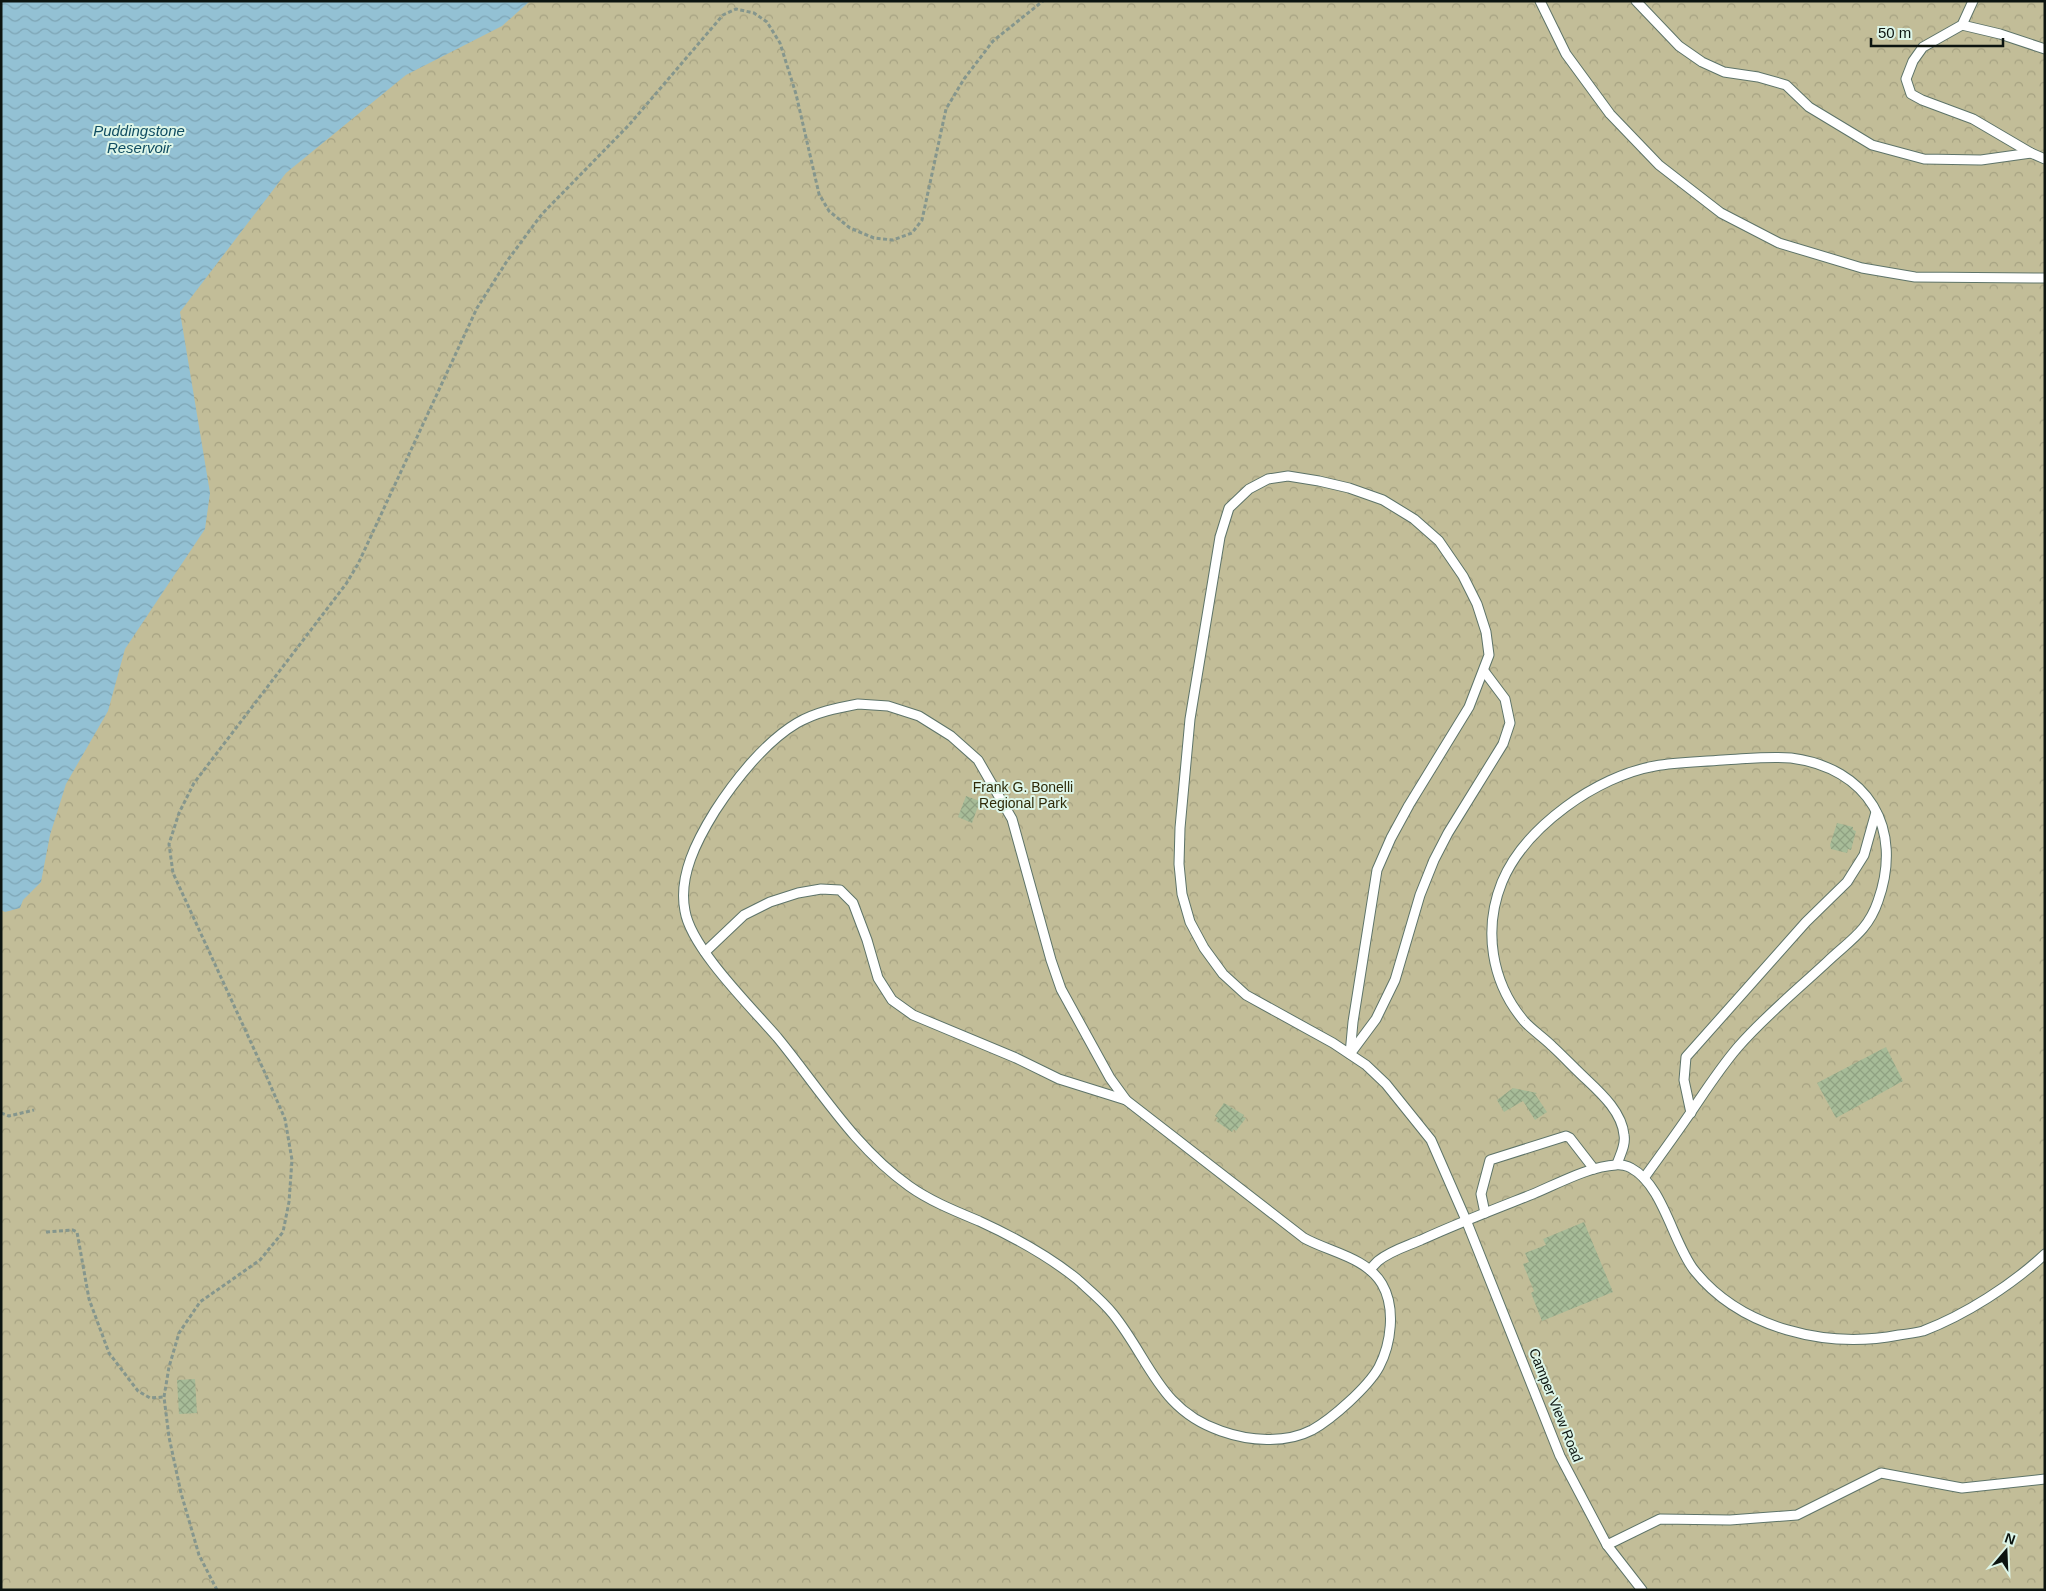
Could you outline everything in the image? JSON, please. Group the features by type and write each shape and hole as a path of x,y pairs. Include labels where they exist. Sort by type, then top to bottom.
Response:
{"lane":[{"path":"1540,1 1566,54 1610,114 1660,165 1720,213 1779,243 1862,268 1914,277 2045,278"},
{"path":"1636,1 1679,46 1702,62 1724,72 1758,77 1786,85 1809,107 1872,145 1924,159 1950,161 1981,160 2030,154"},
{"path":"1973,1 1962,25 1923,47 1913,61 1906,79 1911,94 1973,119 2030,154 2045,159"},
{"path":"1962,25 2000,34 2045,49"},
{"name":"Camper View Road","path":"1350,1054 1353,1022 1378,870 1391,838 1409,805 1469,707 1489,655 1486,632 1477,604 1463,576 1439,541 1414,519 1383,500 1349,488 1288,476 1268,479 1249,489 1229,508 1220,537 1190,719 1180,828 1179,864 1182,894 1190,922 1204,948 1223,974 1246,995 1366,1065 1386,1084 1431,1140 1466,1220 1560,1456 1607,1545 1642,1590"},
{"path":"1350,1054 1376,1019 1395,980 1420,895 1438,853 1448,833 1503,744 1510,723 1505,699 1484,671"},
{"path":"858,704 888,706 919,716 951,736 978,760 1012,819 1051,960 1061,989 1110,1078 1126,1100 1304,1238 1320,1247 1353,1258 1370,1270 1382,1285 1390,1309 1389,1337 1379,1367 1356,1396 1311,1431 1279,1439 1249,1438 1221,1431 1191,1419 1165,1395 1112,1312 1089,1289 1059,1265 1020,1241 946,1207 913,1189 886,1168 857,1139 779,1040 705,952 693,936 685,911 684,888 691,854 721,802 749,766 778,738 797,723 827,710 858,704"},
{"path":"1617,1164 1625,1139 1621,1119 1599,1091 1525,1022 1508,999 1496,972 1491,934 1494,908 1514,857 1563,808 1591,791 1652,766 1755,758 1790,758 1817,764 1841,774 1864,792 1876,812 1886,838 1888,868 1877,904 1861,933 1773,1012 1739,1046 1715,1075 1691,1113 1644,1178"},
{"path":"1691,1113 1684,1080 1686,1058 1806,922 1848,882 1864,855 1876,812"},
{"path":"705,952 744,915 770,902 798,893 821,889 840,890 853,903 867,940 878,978 892,1000 913,1015 1016,1058 1058,1079 1126,1100"},
{"path":"1485,1213 1481,1194 1490,1160 1566,1136 1570,1138 1594,1169"},
{"path":"1370,1270 1378,1261 1396,1251 1466,1220 1594,1169 1617,1164 1630,1167 1644,1178 1657,1197 1693,1268 1716,1293 1743,1312 1772,1324 1827,1338 1860,1340 1887,1338 1922,1331 1980,1303 2010,1284 2045,1254"},
{"path":"1607,1545 1660,1519 1730,1520 1797,1514 1880,1473 1962,1488 2045,1479"}],"path":[{"path":"217,1590 199,1555 181,1493 169,1437 164,1397 169,1366 179,1333 200,1302 260,1260 283,1232 289,1202 292,1160 284,1119 265,1073 173,873 169,844 178,813 194,783 340,591 358,564 477,308 507,261 542,214 629,125 723,15 736,9 754,13 767,22 780,43 796,94 819,194 829,211 850,228 874,238 893,240 912,233 922,220 946,109 964,79 993,41 1043,1"},
{"path":"1,1113 9,1116 34,1110"},
{"path":"46,1232 73,1230 77,1232 90,1299 109,1353 138,1391 150,1398 164,1397"}],"green space":[{"name":"Frank G. Bonelli Regional Park","path":"1,1 2045,1 2045,1590 1,1590"}],"water":[{"name":"Puddingstone Reservoir","path":"1,1 530,1 502,26 406,75 286,173 180,312 210,493 205,529 125,649 108,711 66,784 50,835 41,882 23,900 20,908 5,912 1,910"}],"building":[{"path":"966,796 980,801 972,823 958,817"},
{"path":"1837,823 1853,827 1853,830 1856,831 1851,850 1848,849 1847,853 1831,849 1830,845"},
{"path":"1886,1047 1903,1081 1836,1118 1817,1083"},
{"path":"1513,1088 1537,1093 1535,1094 1547,1112 1535,1120 1523,1101 1504,1112 1497,1100"},
{"path":"1224,1103 1246,1118 1236,1131 1234,1129 1232,1132 1216,1121 1218,1118 1215,1116"},
{"path":"1584,1222 1613,1292 1542,1321 1531,1293 1534,1291 1523,1264 1529,1262 1525,1253 1546,1245 1543,1239"},
{"path":"195,1379 197,1413 179,1414 177,1380"}]}
